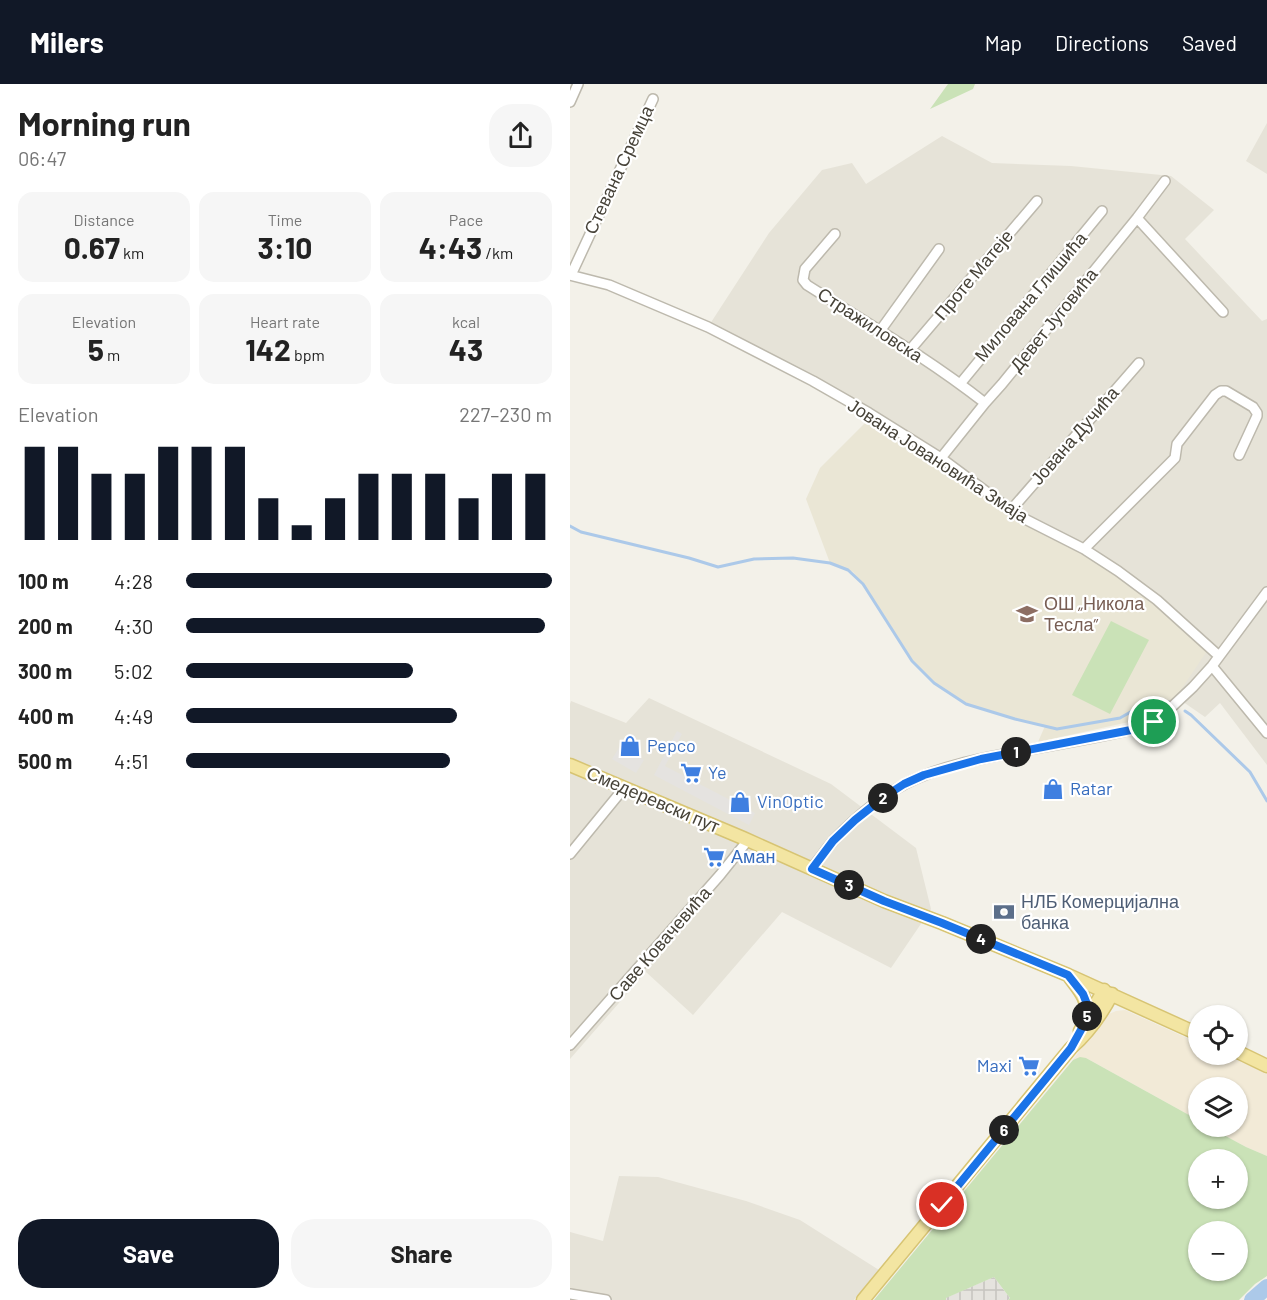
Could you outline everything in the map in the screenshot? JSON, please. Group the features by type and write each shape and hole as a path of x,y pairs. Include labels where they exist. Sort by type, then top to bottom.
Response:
{"main road":[{"name":"Смедеревски пут","path":"570,765 748,840 884,901 1108,992 1188,1029"},
{"path":"1068,975 1086,1000 1093,1018"},
{"path":"863,1300 1071,1048 1084,1036 1108,992"},
{"path":"1093,1018 1114,1006 1135,1004"},
{"path":"1248,1057 1267,1066"}],"street":[{"path":"570,102 578,84"},
{"name":"Стевана Сремца","path":"571,275 653,99"},
{"name":"Девет Југовића","path":"941,458 1165,181"},
{"name":"Проте Матеје","path":"910,350 1037,201"},
{"name":"Милована Глишића","path":"960,384 1102,211"},
{"path":"1137,218 1222,312"},
{"name":"Стражиловска","path":"835,234 805,269 803,280 807,285 910,350 985,403"},
{"path":"880,331 939,249"},
{"name":"Јована Јовановића Змаја","path":"571,275 609,285 708,327 870,412 941,458 1018,516 1084,549 1118,571 1157,600 1219,656"},
{"name":"Јована Дучића","path":"1011,510 1139,363"},
{"path":"1084,549 1174,458 1177,444 1215,394 1221,391 1226,391 1257,412 1239,455"},
{"path":"812,869 833,841 855,820 884,797 924,775 981,759 1117,734 1154,722 1193,687 1212,666 1267,592"},
{"path":"1212,666 1267,734"},
{"path":"570,854 624,788"},
{"name":"Саве Ковачевића","path":"570,1045 720,875 748,840"},
{"path":"570,1294 606,1300"}],"shaded area":[{"path":"1267,123 1267,174 1246,161"},
{"path":"942,136 992,163 1071,166 1171,176 1214,210 1185,239 1262,321 1267,319 1267,765 1220,703 1205,717 1176,697 1118,571 1019,516 941,458 708,327 769,233 822,170 852,163 866,184"},
{"name":"ОШ „Никола Тесла”","path":"873,415 1019,516 1157,600 1209,648 1176,697 1138,720 1038,742 1045,726 966,704 934,683 912,661 853,572 830,563 806,499 820,468"},
{"path":"649,698 831,784 916,848 931,909 891,968 782,912 693,1015 646,972 570,1059 570,704 571,701 626,723"},
{"path":"677,731 682,734 665,766 755,813 749,825 654,775"},
{"path":"620,746 644,760 636,773 612,759"},
{"path":"1125,1010 1188,1038 1188,1065 1248,1065 1267,1073 1267,1156 1228,1137 1248,1137 1248,1077 1188,1077 1188,1114 1086,1058 1073,1060 1099,1024 1109,1014"},
{"path":"619,1176 658,1177 746,1201 800,1220 879,1270 854,1300 570,1300 570,1232 603,1241"},
{"path":"994,1277 1010,1298 1008,1300 946,1300 945,1298"}],"green space":[{"path":"948,84 975,84 973,89 930,109"},
{"path":"1111,621 1149,640 1110,714 1072,695"},
{"path":"1080,1057 1086,1058 1188,1114 1188,1137 1228,1137 1267,1156 1267,1276 1239,1300 1008,1300 1010,1298 994,1277 946,1298 946,1300 874,1300 1073,1060"}],"waterway":[{"path":"570,526 581,532 718,567 754,559 793,558 830,563 848,570 863,584 912,661 934,683 966,704 1015,719 1057,729 1120,718 1141,706 1169,702"},
{"path":"1185,711 1250,772 1267,801"},
{"path":"1252,1300 1267,1287"}],"place":[{"name":"ОШ „Никола Тесла”","path":"1027,614"},
{"name":"Pepco","path":"630,746"},
{"name":"Ye","path":"691,773"},
{"name":"Ratar","path":"1053,789"},
{"name":"VinOptic","path":"740,802"},
{"name":"Аман","path":"714,857"},
{"name":"НЛБ Комерцијална банка","path":"1004,912"},
{"name":"Maxi","path":"1029,1066"}],"route":[{"path":"942,1205 1071,1048 1087,1019 1086,1000 1068,975 884,901 812,869 833,841 855,820 884,797 924,775 981,759 1117,734 1154,722"}]}
